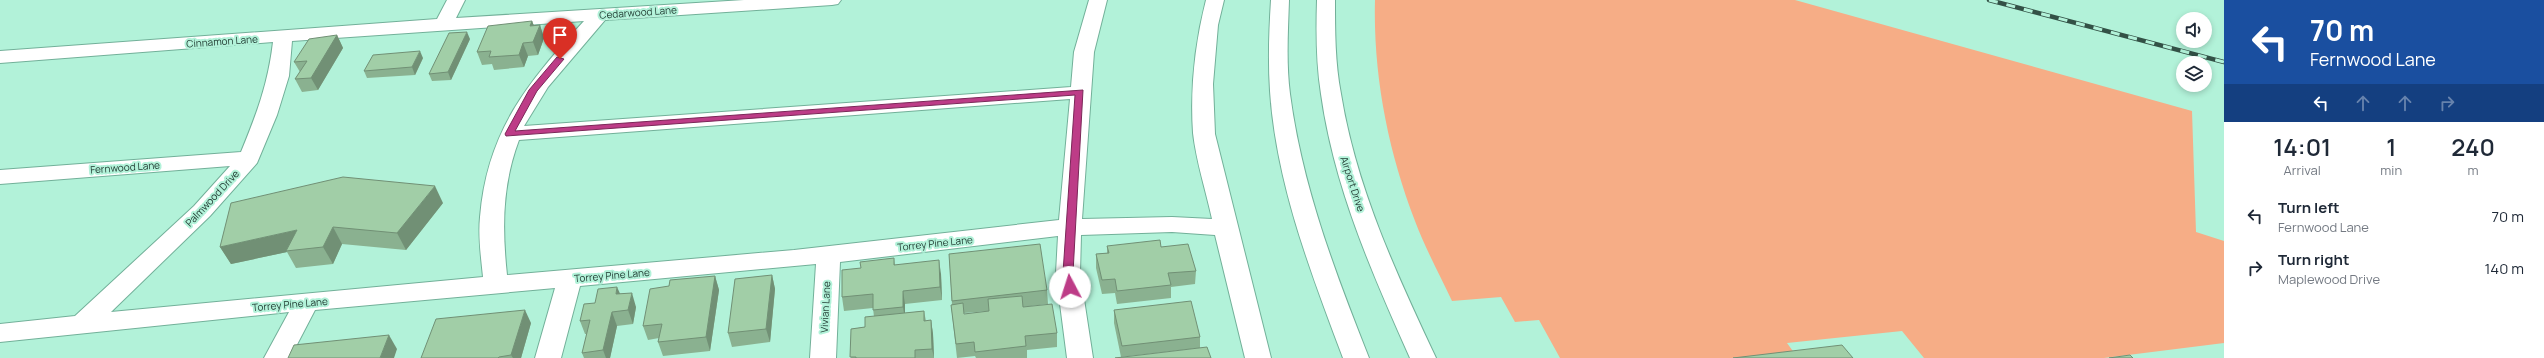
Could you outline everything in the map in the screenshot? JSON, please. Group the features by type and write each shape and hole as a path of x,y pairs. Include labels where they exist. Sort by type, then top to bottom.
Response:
{"street":[{"path":"444,24 456,0"},
{"name":"Cedarwood Lane","path":"444,24 832,0"},
{"path":"1080,358 1068,273 1070,228 1084,52 1098,0"},
{"path":"1215,0 1209,25 1203,84 1204,134 1225,228 1258,358"},
{"path":"1280,0 1278,35 1279,82 1292,170 1317,256 1356,358"},
{"name":"Airport Drive","path":"1326,0 1324,31 1327,77 1342,150 1381,266 1423,358"},
{"path":"495,284 491,218 497,170 509,134 533,90 599,15"},
{"name":"Cinnamon Lane","path":"0,57 444,24"},
{"name":"Palmwood Drive","path":"83,323 155,258 202,211 249,158 267,115 279,76 283,37"},
{"path":"509,134 1080,92"},
{"name":"Fernwood Lane","path":"0,177 249,158"},
{"name":"Torrey Pine Lane","path":"0,333 83,323 495,284 570,279 828,255 1070,228 1182,224 1225,228"},
{"name":"Vivian Lane","path":"823,358 828,255"},
{"path":"548,358 570,279"},
{"path":"277,358 306,303"}],"shaded area":[{"path":"1375,0 1795,0 2192,111 2196,232 2224,241 2224,343 2104,358 1924,358 1902,331 1787,343 1795,354 1764,358 1560,358 1539,320 1515,322 1501,297 1452,301 1415,221 1405,194 1390,140 1384,112 1377,56"}],"building":[{"path":"532,21 530,26 540,25 533,42 523,43 519,55 489,57 491,51 477,52 488,26"},
{"path":"467,32 448,72 429,74 449,33"},
{"path":"337,35 311,78 295,79 307,61 294,62 309,39"},
{"path":"420,51 412,67 364,71 373,55"},
{"path":"343,177 435,186 397,233 333,227 323,247 286,251 297,230 220,247 231,203"},
{"path":"1160,240 1161,247 1188,244 1196,271 1168,273 1171,285 1117,291 1115,279 1102,280 1096,254 1109,253 1107,246"},
{"path":"1040,244 1047,290 952,301 949,254"},
{"path":"894,258 894,265 939,260 940,287 903,291 903,307 873,310 873,294 842,297 842,270 861,268 860,262"},
{"path":"772,275 766,329 728,333 735,279"},
{"path":"715,276 706,337 658,342 662,324 643,326 650,289 669,286 670,280"},
{"path":"617,287 616,294 632,293 628,310 612,312 603,350 582,353 590,320 580,321 584,304 595,303 598,289"},
{"path":"1022,296 1023,307 1052,304 1057,333 1025,336 1026,346 975,352 974,342 956,344 951,305 963,303 964,314 989,311 988,299"},
{"path":"1191,301 1200,337 1122,346 1114,310"},
{"path":"525,310 511,355 498,358 421,358 436,319"},
{"path":"924,311 924,321 931,320 932,349 915,350 915,358 850,357 851,329 865,327 865,317"},
{"path":"389,335 380,358 288,358 294,345"},
{"path":"1842,345 1853,358 1733,358"},
{"path":"1207,347 1211,358 1115,358"},
{"path":"2130,355 2133,358 2109,358"}],"railway":[{"path":"1989,0 2224,62"}],"route":[{"path":"560,59 533,90 509,134 1080,92 1070,228 1068,273 1070,287"}]}
